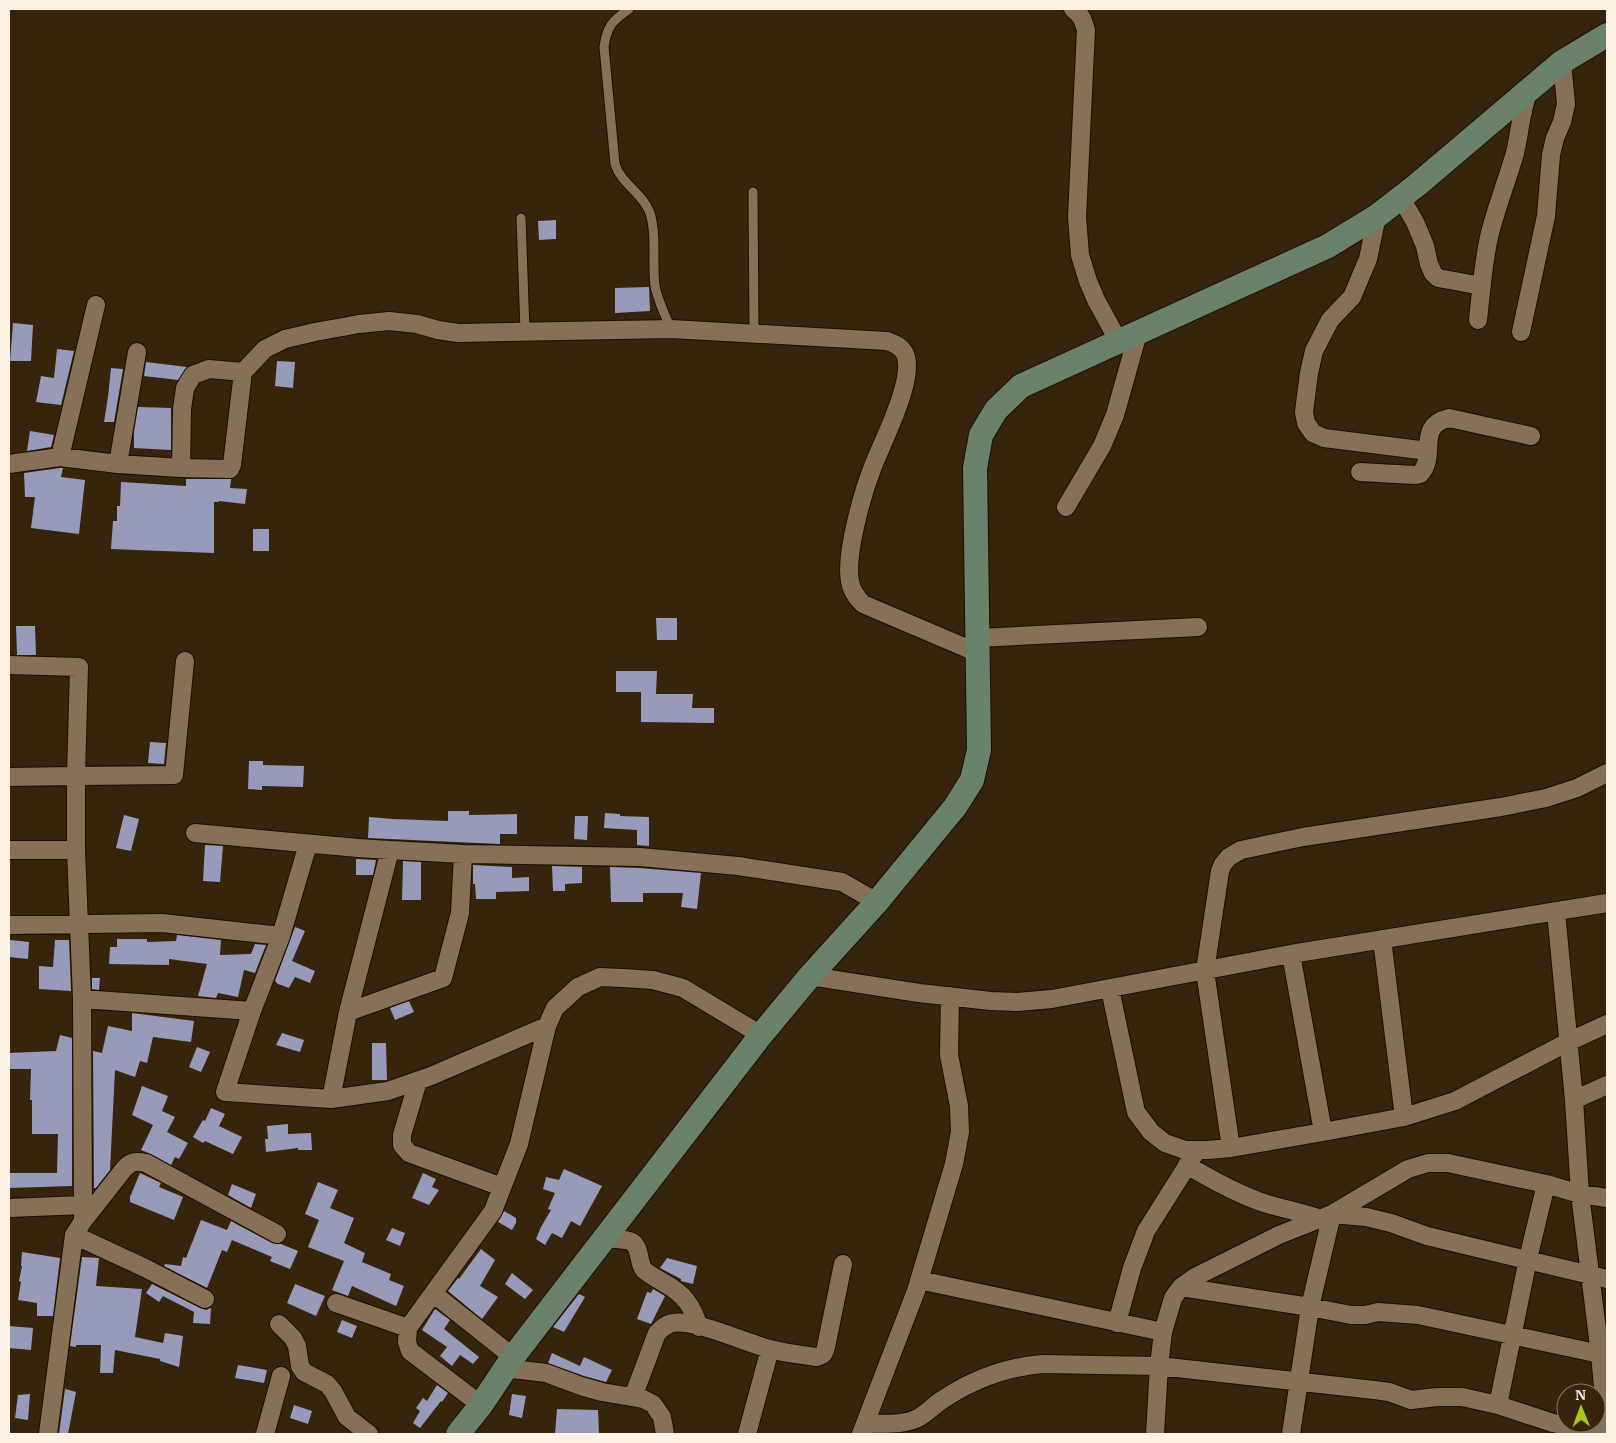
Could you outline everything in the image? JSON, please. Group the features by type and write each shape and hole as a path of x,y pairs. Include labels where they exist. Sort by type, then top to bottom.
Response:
{"street":[{"path":"1072,9 1078,12 1083,19 1086,30 1078,217 1080,255 1096,300 1129,337"},
{"path":"458,1434 481,1405 509,1363 761,1035 810,976 877,902 955,807 972,780 979,750 975,468 981,435 996,410 1021,386 1328,246 1377,216 1401,198 1562,62 1607,35"},
{"path":"1521,332 1546,216 1554,138 1562,122 1566,104 1562,62"},
{"path":"1478,320 1488,239 1514,155 1520,132 1523,105 1529,89"},
{"path":"1401,198 1415,222 1433,273 1438,278 1482,286"},
{"path":"1377,216 1368,259 1352,297 1330,320 1314,351 1304,412 1306,423 1313,433 1324,438 1428,451"},
{"path":"60,457 96,305"},
{"path":"9,464 60,457 118,464 181,468 232,468 244,372 265,349 285,339 359,324 389,321 417,324 458,333 671,329 887,341 899,345 905,354 908,367 889,431 872,470 860,508 850,557 850,582 855,596 863,604 978,646 1198,626"},
{"path":"1066,506 1102,446 1116,415 1129,337"},
{"path":"118,464 138,352"},
{"path":"181,468 182,408 186,388 193,375 209,369 244,372"},
{"path":"1360,472 1420,474 1426,466 1430,432 1434,424 1449,418 1531,436"},
{"path":"9,777 174,775 185,661"},
{"path":"9,665 80,667 76,776 76,850 82,999 80,1220 48,1434"},
{"path":"1231,1148 1205,971 1220,872 1223,864 1229,857 1241,850 1303,837 1501,807 1546,798 1577,788 1607,774"},
{"path":"194,833 390,850 463,854 640,857 738,866 842,882 877,902"},
{"path":"308,844 281,936 224,1092 331,1099 388,1091 418,1081 546,1026"},
{"path":"9,850 76,850"},
{"path":"331,1099 348,1012 390,850"},
{"path":"348,1012 443,978 460,913 463,854"},
{"path":"810,976 950,996 1017,1002 1052,999 1291,954 1607,903"},
{"path":"1556,912 1574,1100 1580,1194 1603,1383"},
{"path":"9,925 162,924 281,936"},
{"path":"1382,939 1404,1118"},
{"path":"1291,954 1323,1132"},
{"path":"481,1405 410,1351 407,1342 408,1328 493,1211 519,1144 546,1026 555,1008 578,987 600,978 653,980 683,988 761,1035"},
{"path":"1110,989 1136,1112 1151,1132 1166,1143 1185,1150 1231,1148 1404,1118 1455,1101 1568,1042 1607,1024"},
{"path":"950,996 949,1055 959,1106 960,1132 954,1164 919,1280 863,1429 901,1423 917,1418 941,1400 960,1389 1004,1370 1042,1364 1159,1366 1389,1392 1412,1400 1452,1396 1498,1405 1552,1423 1581,1429 1607,1429 1606,1409"},
{"path":"82,999 252,1011"},
{"path":"418,1081 402,1135 402,1145 409,1153 502,1187"},
{"path":"1574,1100 1607,1085"},
{"path":"1117,1322 1132,1268 1146,1231 1197,1150"},
{"path":"80,1220 124,1169 135,1161 146,1163 277,1234"},
{"path":"1155,1434 1163,1332 1173,1298 1181,1287 1195,1277 1279,1235 1326,1217 1408,1169 1428,1163 1448,1163 1546,1184 1580,1194 1607,1198"},
{"path":"1187,1166 1227,1188 1264,1203 1326,1217 1366,1217 1392,1222 1428,1236 1607,1279"},
{"path":"1498,1405 1528,1259 1546,1184"},
{"path":"9,1208 80,1220 145,1268 205,1299"},
{"path":"1291,1434 1326,1217"},
{"path":"605,1238 631,1242 636,1247 642,1267 646,1272 674,1288 684,1298 694,1310 699,1327"},
{"path":"633,1397 656,1333 664,1326 672,1323 684,1323 770,1349 821,1357 824,1353 843,1264"},
{"path":"919,1280 1163,1332"},
{"path":"1181,1287 1352,1315 1378,1312 1418,1315 1600,1354"},
{"path":"434,1294 509,1363 546,1373 588,1388 633,1397 654,1404 662,1417 665,1434"},
{"path":"336,1303 408,1328"},
{"path":"279,1324 293,1338 297,1346 300,1366 304,1372 327,1384 333,1391 347,1417 369,1434"},
{"path":"747,1434 770,1349"},
{"path":"265,1434 281,1376"}],"lane":[{"path":"629,9 610,24 604,47 615,164 621,177 644,202 650,212 655,285 658,300 671,329"},
{"path":"753,192 754,334"},
{"path":"521,218 525,331"}],"building":[{"path":"556,220 556,239 539,240 538,221"},
{"path":"649,287 650,311 615,313 615,288"},
{"path":"13,323 33,325 31,361 10,361"},
{"path":"57,349 74,351 61,405 36,402 41,376 54,378"},
{"path":"277,361 295,362 293,388 275,386"},
{"path":"146,362 187,367 178,380 144,376"},
{"path":"111,368 123,369 114,422 104,422 108,397"},
{"path":"138,407 171,408 171,450 134,448 134,432"},
{"path":"30,431 54,435 51,447 27,451"},
{"path":"63,468 61,477 85,480 79,534 31,528 35,497 25,497 24,473"},
{"path":"186,479 231,479 230,488 247,489 245,504 214,502 214,553 111,549 113,521 117,521 117,506 120,506 121,482 186,486"},
{"path":"253,529 269,529 269,551 253,551"},
{"path":"656,618 677,618 677,640 657,640"},
{"path":"16,626 35,626 36,655 17,655"},
{"path":"616,671 657,671 656,694 693,694 692,708 714,708 714,723 641,722 641,692 616,692"},
{"path":"150,742 166,743 164,764 148,763"},
{"path":"249,761 263,761 263,765 304,766 303,787 262,786 262,790 248,789"},
{"path":"448,811 469,811 469,815 517,814 517,834 500,834 500,844 368,838 369,817 448,821"},
{"path":"605,813 620,814 620,816 649,817 649,846 637,845 637,830 604,828"},
{"path":"124,815 139,819 131,851 116,848"},
{"path":"575,816 588,816 587,840 574,839"},
{"path":"205,845 223,846 220,882 203,881"},
{"path":"356,859 376,860 373,875 356,875"},
{"path":"403,861 421,862 421,900 402,900"},
{"path":"473,865 512,867 512,878 529,877 529,891 496,892 496,899 476,899 475,884 473,884"},
{"path":"552,866 582,867 582,883 565,884 565,891 553,891"},
{"path":"610,867 701,873 697,909 681,907 683,893 643,893 643,902 611,902"},
{"path":"295,927 305,931 292,961 315,971 310,983 295,977 289,988 275,981"},
{"path":"177,935 221,940 220,955 251,954 255,944 266,945 255,973 244,970 238,997 218,993 216,998 198,996 207,964 169,959 169,965 109,964 110,947 117,947 117,939 147,939 147,942 176,941"},
{"path":"10,940 29,942 28,959 9,957"},
{"path":"55,940 69,940 71,991 39,989 39,966 53,967"},
{"path":"92,978 100,978 99,990 92,989"},
{"path":"409,1001 414,1012 395,1020 390,1008"},
{"path":"132,1013 194,1021 191,1042 153,1037 147,1063 140,1061 135,1077 115,1070 110,1170 94,1188 93,1051 102,1053 108,1026 132,1031"},
{"path":"282,1033 304,1040 300,1052 276,1045"},
{"path":"60,1035 72,1038 72,1186 9,1188 9,1173 57,1173 58,1134 32,1134 31,1069 9,1069 9,1053 56,1051"},
{"path":"372,1043 386,1043 387,1080 372,1080"},
{"path":"197,1047 210,1052 201,1072 189,1067"},
{"path":"142,1086 168,1096 162,1111 175,1117 167,1132 188,1143 179,1159 175,1157 171,1165 141,1150 153,1125 132,1115"},
{"path":"211,1108 225,1114 219,1126 242,1137 233,1154 205,1141 203,1143 193,1137 203,1120 205,1121"},
{"path":"288,1124 288,1134 311,1133 312,1150 298,1150 298,1148 266,1152 267,1126"},
{"path":"564,1169 602,1186 580,1226 571,1221 562,1238 552,1233 545,1245 536,1239 551,1210 548,1209 555,1193 543,1189 546,1177 559,1180"},
{"path":"140,1173 161,1183 159,1187 183,1197 174,1220 130,1202 130,1197"},
{"path":"423,1173 436,1179 432,1187 439,1190 429,1205 412,1198"},
{"path":"318,1182 338,1190 330,1208 354,1218 344,1243 365,1253 362,1262 391,1274 389,1280 404,1286 396,1306 352,1286 348,1296 332,1290 344,1261 308,1247 319,1220 305,1214"},
{"path":"232,1184 256,1194 251,1208 228,1195"},
{"path":"504,1211 516,1218 516,1223 512,1230 498,1222"},
{"path":"201,1220 227,1230 231,1221 272,1243 281,1244 298,1251 290,1269 270,1261 272,1257 232,1240 227,1252 222,1250 207,1288 164,1266 165,1264 181,1266 183,1257 186,1258"},
{"path":"392,1228 405,1233 400,1246 386,1240"},
{"path":"481,1249 495,1260 480,1286 498,1297 482,1319 448,1291"},
{"path":"22,1252 60,1258 53,1316 37,1316 37,1303 18,1300"},
{"path":"82,1257 99,1258 96,1286 142,1289 135,1337 163,1343 165,1333 183,1336 179,1367 160,1361 160,1359 115,1350 113,1373 100,1373 101,1345 70,1346"},
{"path":"667,1258 697,1266 693,1284 681,1281 681,1279 660,1268"},
{"path":"512,1273 533,1290 525,1299 505,1284"},
{"path":"152,1284 200,1308 206,1310 211,1308 210,1324 193,1323 194,1312 163,1296 159,1302 146,1293"},
{"path":"295,1284 325,1296 316,1316 287,1303"},
{"path":"653,1289 665,1296 651,1324 637,1319 647,1292 651,1293"},
{"path":"579,1294 585,1297 564,1332 553,1327"},
{"path":"435,1309 450,1320 444,1329 479,1357 473,1364 460,1355 452,1366 440,1356 447,1347 422,1330"},
{"path":"342,1320 357,1326 352,1338 337,1332"},
{"path":"9,1326 33,1328 31,1350 9,1348"},
{"path":"552,1353 580,1366 584,1357 612,1370 606,1382 584,1376 548,1363"},
{"path":"238,1365 267,1370 264,1383 235,1378"},
{"path":"437,1385 448,1393 420,1428 413,1423 420,1411 416,1408 423,1398 427,1401"},
{"path":"65,1389 76,1392 68,1434 59,1434"},
{"path":"30,1394 28,1420 15,1418 18,1395"},
{"path":"512,1394 526,1396 522,1418 509,1415"},
{"path":"294,1405 312,1411 308,1424 290,1418"},
{"path":"557,1409 598,1410 599,1434 555,1434"}]}
